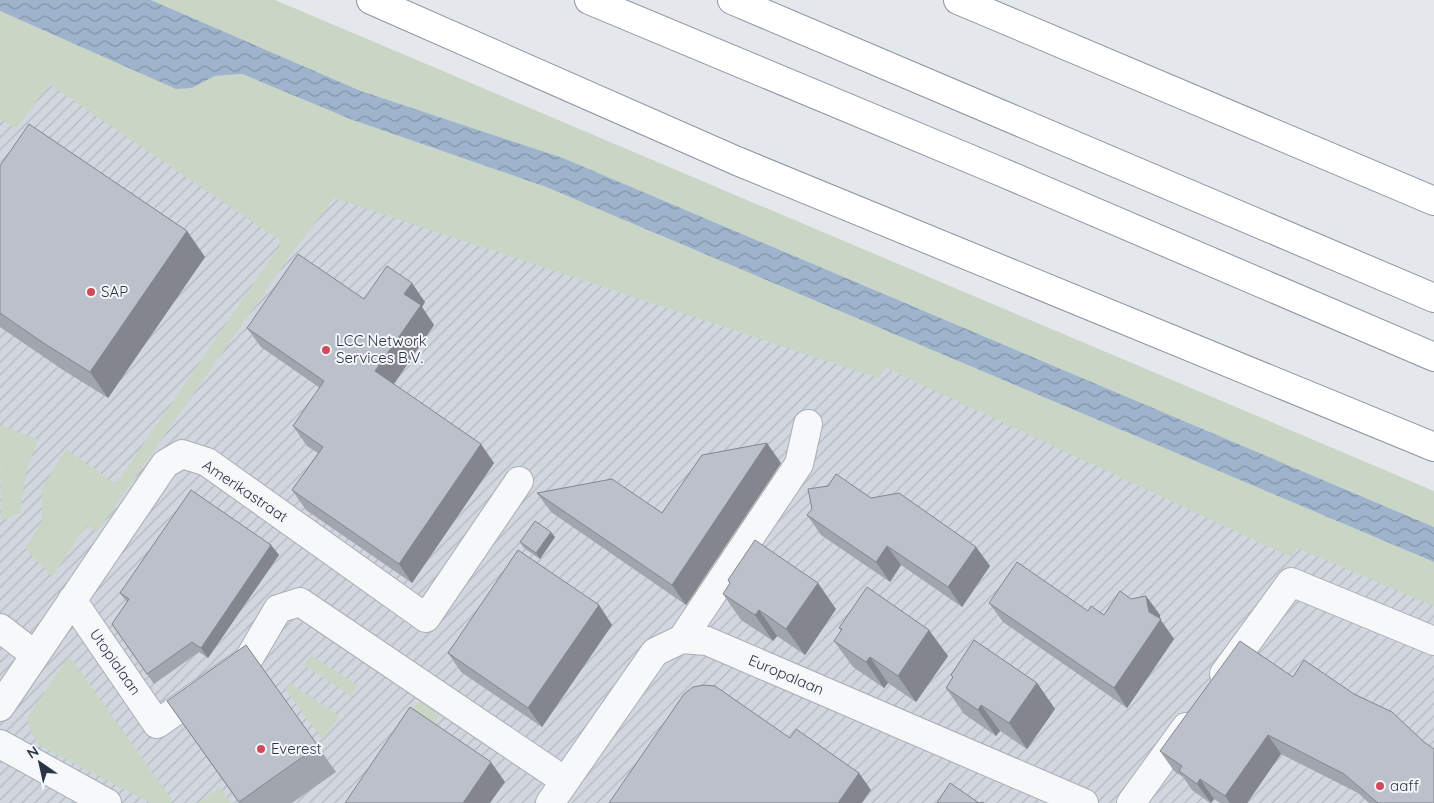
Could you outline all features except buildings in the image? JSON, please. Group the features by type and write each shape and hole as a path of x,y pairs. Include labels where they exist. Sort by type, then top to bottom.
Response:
{"highway":[{"path":"371,0 737,161 1434,448"},
{"path":"589,0 999,171 1434,357"},
{"path":"732,0 1434,298"},
{"path":"958,0 1434,201"}],"street":[{"path":"557,792 655,652 682,639 799,464 808,424"},
{"name":"Amerikastraat","path":"0,707 165,464 182,454 207,462 426,618 519,481"},
{"path":"1131,803 1291,582 1434,641"},
{"name":"Utopialaan","path":"72,600 157,724 248,660 278,609 300,602 557,792"},
{"path":"0,628 36,655"},
{"name":"Europalaan","path":"682,639 707,641 1084,803"},
{"path":"0,744 107,803"}],"shaded area":[{"path":"0,13 881,366 1434,601 1434,803 0,803"}],"green space":[{"path":"151,0 275,0 1434,491 1434,527 563,158 361,91"},
{"path":"0,11 176,89 192,88 215,76 242,74 350,119 546,187 1434,562 1434,606 1297,548 1291,557 886,368 878,378 334,198 294,250 97,532 87,525 52,577 25,548 42,522 42,488 66,449 116,484 282,242 49,84 16,129 0,119"},
{"path":"0,425 38,440 27,468 20,513 1,521"},
{"path":"311,655 358,686 351,696 304,665"},
{"path":"69,656 173,801 170,803 151,803 39,745 31,731 27,718"},
{"path":"290,683 339,716 323,740 286,690"},
{"path":"420,702 439,709 440,715 431,728 411,709"},
{"path":"220,787 231,803 198,803"}],"water":[{"path":"0,0 151,0 361,91 563,158 1434,527 1434,562 546,187 350,119 242,74 215,76 192,88 176,89 0,11"}],"place":[{"name":"SAP","path":"91,292"},
{"name":"LCC Network Services B.V.","path":"326,350"},
{"name":"Everest","path":"261,749"},
{"name":"aaff","path":"1380,786"}]}
